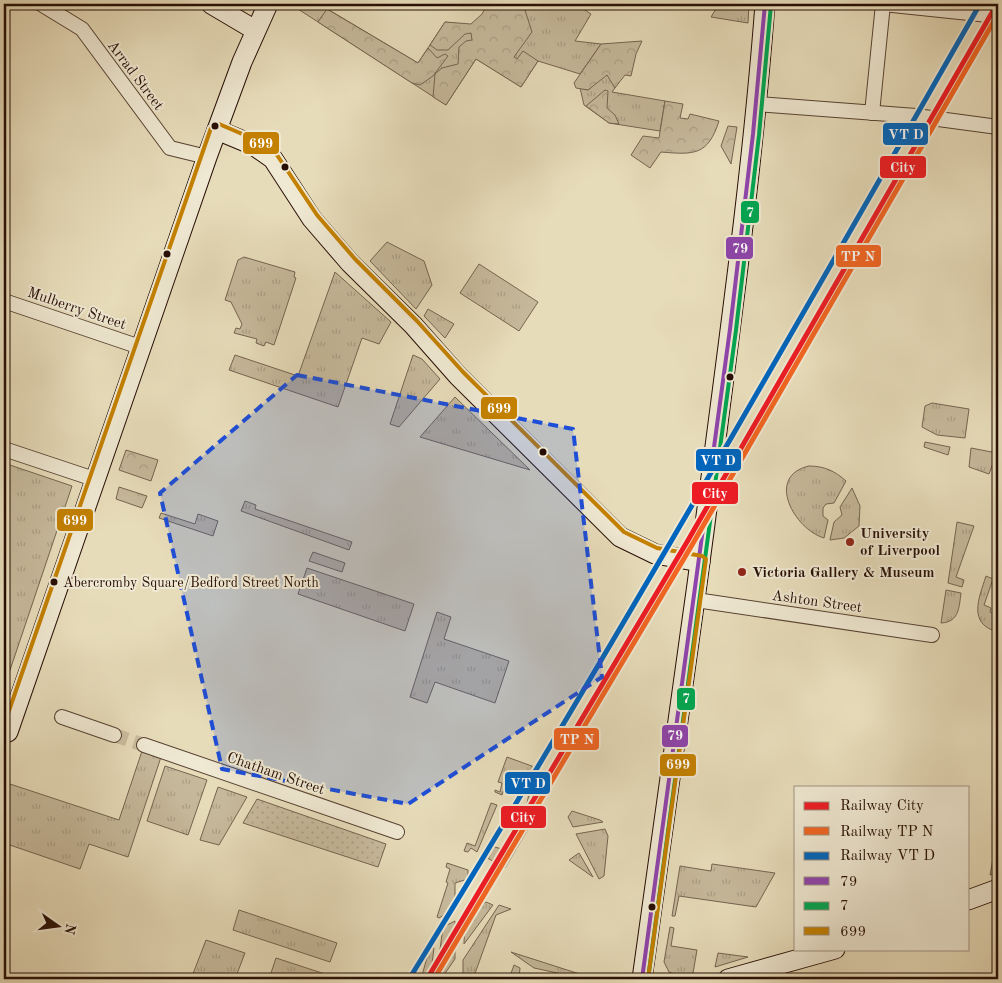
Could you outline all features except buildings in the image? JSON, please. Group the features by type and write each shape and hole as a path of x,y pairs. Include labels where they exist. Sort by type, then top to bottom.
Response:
{"street":[{"name":"Arrad Street","path":"41,4 82,29 170,148 208,157"},
{"path":"211,4 255,30"},
{"path":"8,732 140,347 255,30 268,4"},
{"path":"642,979 696,600 744,225 765,4"},
{"path":"872,113 883,4 998,16"},
{"path":"756,104 916,116 998,127"},
{"path":"218,130 253,145 273,159 312,219 350,263 413,325 458,376 620,537 655,554 700,562"},
{"name":"Mulberry Street","path":"4,301 140,347"},
{"path":"4,448 94,479"},
{"name":"Ashton Street","path":"696,600 932,635"},
{"path":"62,717 114,735"},
{"name":"Chatham Street","path":"144,745 396,832"},
{"path":"970,899 998,889"},
{"path":"728,979 831,950"}],"highlighted area":[{"path":"297,375 573,429 602,677 408,804 222,769 160,493"}],"green space":[{"path":"300,4 319,4 418,63 445,22 487,27 492,4 576,4 591,14 575,41 601,44 580,74 538,61 521,87 476,59 446,105 298,9"},
{"path":"487,4 523,4 532,32 514,57 517,59 523,51 538,61 521,87 476,59 446,105 433,97 435,74 442,68 458,64 459,47 466,41 472,40 471,33 465,34 448,50 437,50 430,45 445,22 471,24 482,14"},
{"path":"719,4 749,4 748,23 711,17"},
{"path":"327,9 418,63 428,48 437,58 445,54 448,56 433,76 420,85 412,83 318,22"},
{"path":"642,41 636,54 631,76 625,75 615,88 607,75 588,90 576,88 574,83 601,44"},
{"path":"605,75 609,76 615,88 612,92 665,101 660,131 609,123 584,105 580,88 588,90"},
{"path":"605,90 608,91 607,108 615,115 619,124 609,123 586,106"},
{"path":"665,101 683,104 680,118 688,119 690,114 719,121 715,132 705,147 683,153 661,152 650,168 631,155 643,136 659,138"},
{"path":"728,126 737,127 731,164 721,146"},
{"path":"387,242 424,261 432,285 416,309 370,261"},
{"path":"244,257 295,272 294,277 296,278 274,345 266,342 264,346 256,343 257,339 234,333 236,328 240,329 242,324 231,302 225,300 238,260"},
{"path":"479,264 538,302 519,331 460,293"},
{"path":"335,272 391,322 379,344 362,338 338,407 229,370 235,355 298,376"},
{"path":"428,309 454,324 445,338 424,316"},
{"path":"413,355 422,359 440,379 399,427 390,424"},
{"path":"455,397 530,470 420,437"},
{"path":"932,403 969,409 965,438 937,435 922,427 925,406"},
{"path":"925,442 950,447 948,455 924,447"},
{"path":"971,448 997,453 989,474 969,467"},
{"path":"126,450 158,460 151,481 119,470"},
{"path":"4,463 72,486 6,682 4,681"},
{"path":"809,466 829,470 838,474 846,481 834,503 826,504 823,508 823,516 828,520 824,538 813,533 794,514 786,491 789,480 796,472"},
{"path":"119,487 147,496 142,508 116,499"},
{"path":"852,488 860,506 859,526 844,538 830,540 834,522 842,515 840,507"},
{"path":"245,501 256,505 255,509 352,542 349,550 241,511"},
{"path":"161,513 195,524 198,514 218,521 213,536 159,518"},
{"path":"957,522 974,526 956,577 964,580 962,587 948,583"},
{"path":"313,552 345,563 342,572 309,561"},
{"path":"307,568 414,604 405,631 298,594"},
{"path":"986,576 993,579 984,605 991,608 990,612 998,615 998,632 988,628 979,617 979,601"},
{"path":"946,590 961,593 960,604 955,617 941,623"},
{"path":"437,612 451,617 444,639 509,661 495,703 435,682 427,703 410,697"},
{"path":"142,751 161,757 128,857 89,844 80,869 4,843 4,794 7,783 119,820"},
{"path":"507,757 537,768 538,775 512,778 512,786 504,789 502,795 495,792 495,790 500,792 502,783 498,782"},
{"path":"165,766 207,780 188,835 147,821"},
{"path":"218,787 247,797 219,845 200,840"},
{"path":"540,793 541,807 505,868 482,855 488,845 512,852 533,805 527,803 529,794"},
{"path":"257,799 386,844 378,867 243,823"},
{"path":"491,803 497,805 477,852 471,848 468,852 464,851 467,843 475,846"},
{"path":"572,811 603,822 573,827 568,817"},
{"path":"605,829 608,836 604,876 599,879 576,834"},
{"path":"998,832 998,872 990,875"},
{"path":"579,853 593,877 569,860"},
{"path":"447,863 468,870 468,879 455,883 455,909 439,918 437,917 448,883 446,882 450,869 446,867"},
{"path":"712,864 775,873 756,907 679,896 675,916 672,916 680,866 711,871"},
{"path":"486,902 493,905 464,944 465,914"},
{"path":"499,905 511,909 496,915 473,979 463,979 463,960"},
{"path":"239,910 337,943 330,962 233,930"},
{"path":"455,921 455,959 441,979 436,979 443,927"},
{"path":"670,927 674,928 671,946 697,950 693,973 681,977 669,972 664,962"},
{"path":"206,940 245,953 235,979 191,979"},
{"path":"430,947 434,948 430,979 421,979"},
{"path":"511,952 589,977 585,979 534,968"},
{"path":"718,953 748,957 715,967"},
{"path":"276,958 328,975 326,979 269,979"},
{"path":"514,965 520,968 519,979 509,979"}],"tunnel":[{"path":"114,735 144,745"}],"rail line":[{"name":"City","path":"427,979 687,542 997,4"}],"transit line":[{"name":"79","path":"642,979 730,329 753,134 765,4"},
{"path":"411,976 629,614 980,4"},
{"name":"7","path":"648,979 736,330 759,135 771,5"},
{"path":"434,979 692,545 998,14"},
{"name":"699","path":"4,725 211,128 219,124 256,140 277,155 317,215 355,259 417,321 463,372 624,532 657,548 702,556 706,559 648,979"}],"place":[{"name":"University of Liverpool","path":"850,542"},
{"name":"Victoria Gallery & Museum","path":"742,572"},
{"name":"Abercromby Square/Bedford Street North","path":"54,582"}]}
